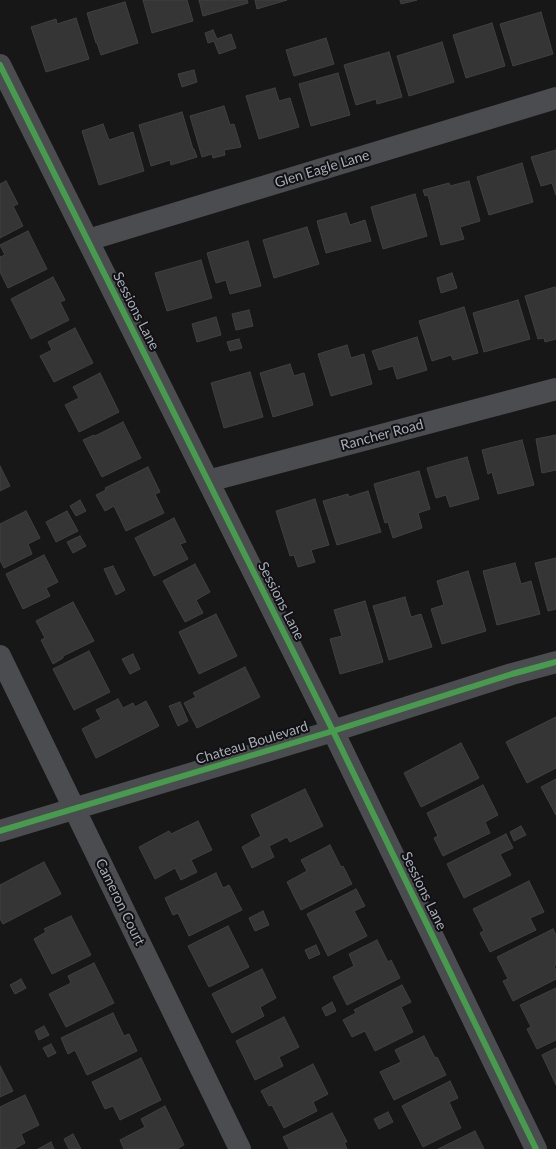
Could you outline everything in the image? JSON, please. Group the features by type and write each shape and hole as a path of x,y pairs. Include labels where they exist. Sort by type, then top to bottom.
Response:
{"street":[{"name":"Sessions Lane","path":"0,65 333,731 536,1149"},
{"name":"Glen Eagle Lane","path":"88,240 556,98"},
{"name":"Rancher Road","path":"208,481 556,389"},
{"name":"Cameron Court","path":"0,656 240,1149"},
{"name":"Chateau Boulevard","path":"0,831 333,731 512,674 556,662"}],"building":[{"path":"143,0 187,0 193,21 152,33"},
{"path":"199,0 247,0 248,3 203,16"},
{"path":"255,0 287,0 257,9"},
{"path":"400,0 417,0 401,4"},
{"path":"125,2 138,43 101,55 87,13"},
{"path":"541,12 553,54 513,66 500,24"},
{"path":"76,18 89,59 46,72 31,27 56,19 57,24"},
{"path":"492,23 505,66 466,78 453,35"},
{"path":"213,30 217,39 231,34 236,48 219,54 214,41 208,43 205,33"},
{"path":"326,38 334,64 294,76 286,50"},
{"path":"442,42 454,82 409,96 397,56"},
{"path":"389,52 402,97 377,104 376,99 356,105 344,65"},
{"path":"194,70 197,82 182,87 178,74"},
{"path":"338,73 350,115 311,126 299,84"},
{"path":"275,88 279,101 290,98 299,127 259,139 246,96"},
{"path":"224,106 230,125 234,124 241,147 224,150 225,155 213,158 212,154 202,157 190,116"},
{"path":"182,112 193,149 197,157 171,165 170,160 151,166 139,125"},
{"path":"103,124 109,140 133,132 144,171 99,185 82,131"},
{"path":"556,150 556,195 552,183 541,186 531,157"},
{"path":"522,163 533,202 489,215 477,177"},
{"path":"6,181 18,204 13,206 23,226 0,238 0,184"},
{"path":"469,181 480,221 460,227 464,239 441,245 428,195 425,196 423,190 449,183 450,186"},
{"path":"415,194 427,236 383,249 371,207"},
{"path":"346,213 350,225 365,220 371,241 326,253 317,221"},
{"path":"307,227 319,264 274,278 263,240"},
{"path":"28,231 47,269 8,288 0,272 0,257 5,255 0,245"},
{"path":"248,241 261,286 230,294 226,280 216,283 207,253"},
{"path":"201,260 212,298 167,311 155,273"},
{"path":"452,273 457,288 441,293 437,278"},
{"path":"53,277 65,300 60,302 69,320 31,339 11,299"},
{"path":"555,287 556,339 545,342 544,338 538,339 525,296"},
{"path":"518,300 530,339 484,352 473,313"},
{"path":"464,307 478,353 453,360 451,355 432,361 419,321"},
{"path":"249,310 253,326 236,330 232,314"},
{"path":"216,317 221,335 197,342 192,324"},
{"path":"75,328 93,363 54,382 40,356 52,350 48,342"},
{"path":"417,337 427,370 397,379 393,366 379,370 372,351"},
{"path":"239,339 242,348 230,351 227,342"},
{"path":"347,345 351,358 364,354 372,384 331,396 318,354"},
{"path":"290,364 294,376 304,373 313,405 273,417 260,373"},
{"path":"250,372 263,417 224,428 211,383"},
{"path":"100,373 119,412 79,432 65,405 79,398 73,387"},
{"path":"123,422 141,458 102,477 83,440 94,435 95,436"},
{"path":"556,435 556,470 542,473 536,439"},
{"path":"522,440 534,485 498,494 492,472 488,474 482,450"},
{"path":"467,457 479,499 450,507 446,495 436,498 427,468"},
{"path":"0,466 10,486 0,491"},
{"path":"148,467 160,492 155,494 164,513 126,531 114,506 105,511 96,495 106,490 105,488"},
{"path":"419,471 430,509 418,513 422,528 393,538 388,522 385,523 374,484"},
{"path":"368,491 381,532 337,545 323,501 348,494 349,497"},
{"path":"315,499 329,545 311,550 315,562 298,567 294,555 290,556 276,511"},
{"path":"80,500 86,511 76,516 70,506"},
{"path":"26,511 40,538 28,544 32,554 4,568 0,560 0,524"},
{"path":"67,511 78,531 56,542 46,522"},
{"path":"174,518 186,542 180,544 188,559 154,576 135,538"},
{"path":"80,536 86,546 73,553 67,542"},
{"path":"44,555 58,582 46,588 50,596 23,609 6,574"},
{"path":"556,558 556,609 548,611 535,563"},
{"path":"515,563 521,584 531,581 540,614 497,625 483,571"},
{"path":"195,564 210,592 196,600 203,613 185,622 163,581"},
{"path":"113,566 125,590 116,595 104,569"},
{"path":"468,571 486,631 442,644 431,609 444,605 437,581"},
{"path":"405,597 411,617 421,614 432,647 389,660 373,606"},
{"path":"365,601 383,662 340,674 330,639 342,636 334,610"},
{"path":"73,602 94,641 63,656 63,658 53,664 41,640 45,638 36,621"},
{"path":"216,614 237,656 199,674 179,632"},
{"path":"89,651 110,692 74,710 53,669"},
{"path":"133,654 140,669 130,674 122,659"},
{"path":"245,667 260,697 197,728 184,703 196,697 193,693"},
{"path":"118,699 123,708 133,703 135,707 146,701 159,726 96,758 82,729 101,719 96,710"},
{"path":"180,702 188,721 178,726 169,706"},
{"path":"556,717 556,768 527,783 506,742"},
{"path":"461,743 479,778 421,807 404,773"},
{"path":"556,779 556,815 541,787"},
{"path":"483,785 498,815 485,822 490,833 443,856 434,838 438,836 427,813"},
{"path":"305,789 323,826 290,842 287,837 269,846 274,857 252,868 242,847 261,836 251,815"},
{"path":"198,821 212,850 191,860 197,872 181,880 175,868 155,879 139,847 169,831 171,834"},
{"path":"521,826 526,835 514,841 510,832"},
{"path":"506,834 513,848 500,854 511,875 464,898 447,864"},
{"path":"330,845 341,867 343,866 352,884 301,910 287,882 307,871 301,860"},
{"path":"44,862 61,894 3,924 0,919 0,885"},
{"path":"216,873 223,888 229,885 242,910 189,936 178,913 173,915 165,898"},
{"path":"529,881 544,912 530,918 536,930 490,952 480,933 484,931 473,909"},
{"path":"356,889 365,906 354,911 367,936 328,956 307,914"},
{"path":"263,911 269,925 255,931 249,918"},
{"path":"71,916 91,955 52,974 34,939 46,932 44,929"},
{"path":"228,926 249,967 209,987 188,946"},
{"path":"553,929 556,935 556,965 554,966 556,971 556,979 513,1001 503,981 508,979 497,957"},
{"path":"377,940 388,962 391,960 400,978 347,1005 333,977 354,966 349,954"},
{"path":"316,945 320,954 309,959 305,950"},
{"path":"94,963 114,1003 66,1027 49,994 71,983 68,976"},
{"path":"262,969 276,998 260,1007 264,1016 232,1033 212,994"},
{"path":"21,979 26,988 15,994 10,985"},
{"path":"402,985 411,1002 401,1007 413,1032 375,1051 365,1031 352,1037 343,1020 356,1013 354,1010"},
{"path":"556,988 556,1040 537,1049 527,1029 531,1027 520,1005"},
{"path":"332,1002 336,1011 326,1016 322,1008"},
{"path":"113,1013 124,1036 129,1034 137,1051 87,1075 75,1050 68,1054 61,1038"},
{"path":"284,1017 299,1047 279,1057 283,1066 255,1080 236,1041"},
{"path":"44,1026 49,1035 39,1040 35,1031"},
{"path":"424,1036 435,1058 437,1057 446,1075 394,1100 380,1072 401,1062 395,1050"},
{"path":"51,1044 56,1053 48,1057 43,1048"},
{"path":"556,1048 556,1085 542,1055"},
{"path":"141,1058 161,1100 120,1120 113,1106 105,1109 92,1082"},
{"path":"313,1064 328,1094 313,1102 317,1111 284,1128 272,1105 269,1106 261,1091"},
{"path":"0,1066 13,1091 0,1097"},
{"path":"450,1081 458,1098 449,1102 461,1128 423,1147 402,1106"},
{"path":"25,1095 39,1125 21,1134 25,1143 14,1149 0,1149 0,1107"},
{"path":"165,1106 184,1145 177,1149 124,1149 120,1140 145,1127 141,1119"},
{"path":"388,1112 393,1122 379,1129 374,1119"},
{"path":"332,1113 347,1142 344,1142 347,1149 289,1149 283,1137"},
{"path":"475,1131 484,1149 438,1149"},
{"path":"73,1134 81,1149 69,1149 64,1139"},
{"path":"51,1142 54,1149 38,1149"}],"cycle path":[{"path":"0,65 333,731 536,1149"},
{"path":"0,831 333,731 512,674 556,662"}]}
